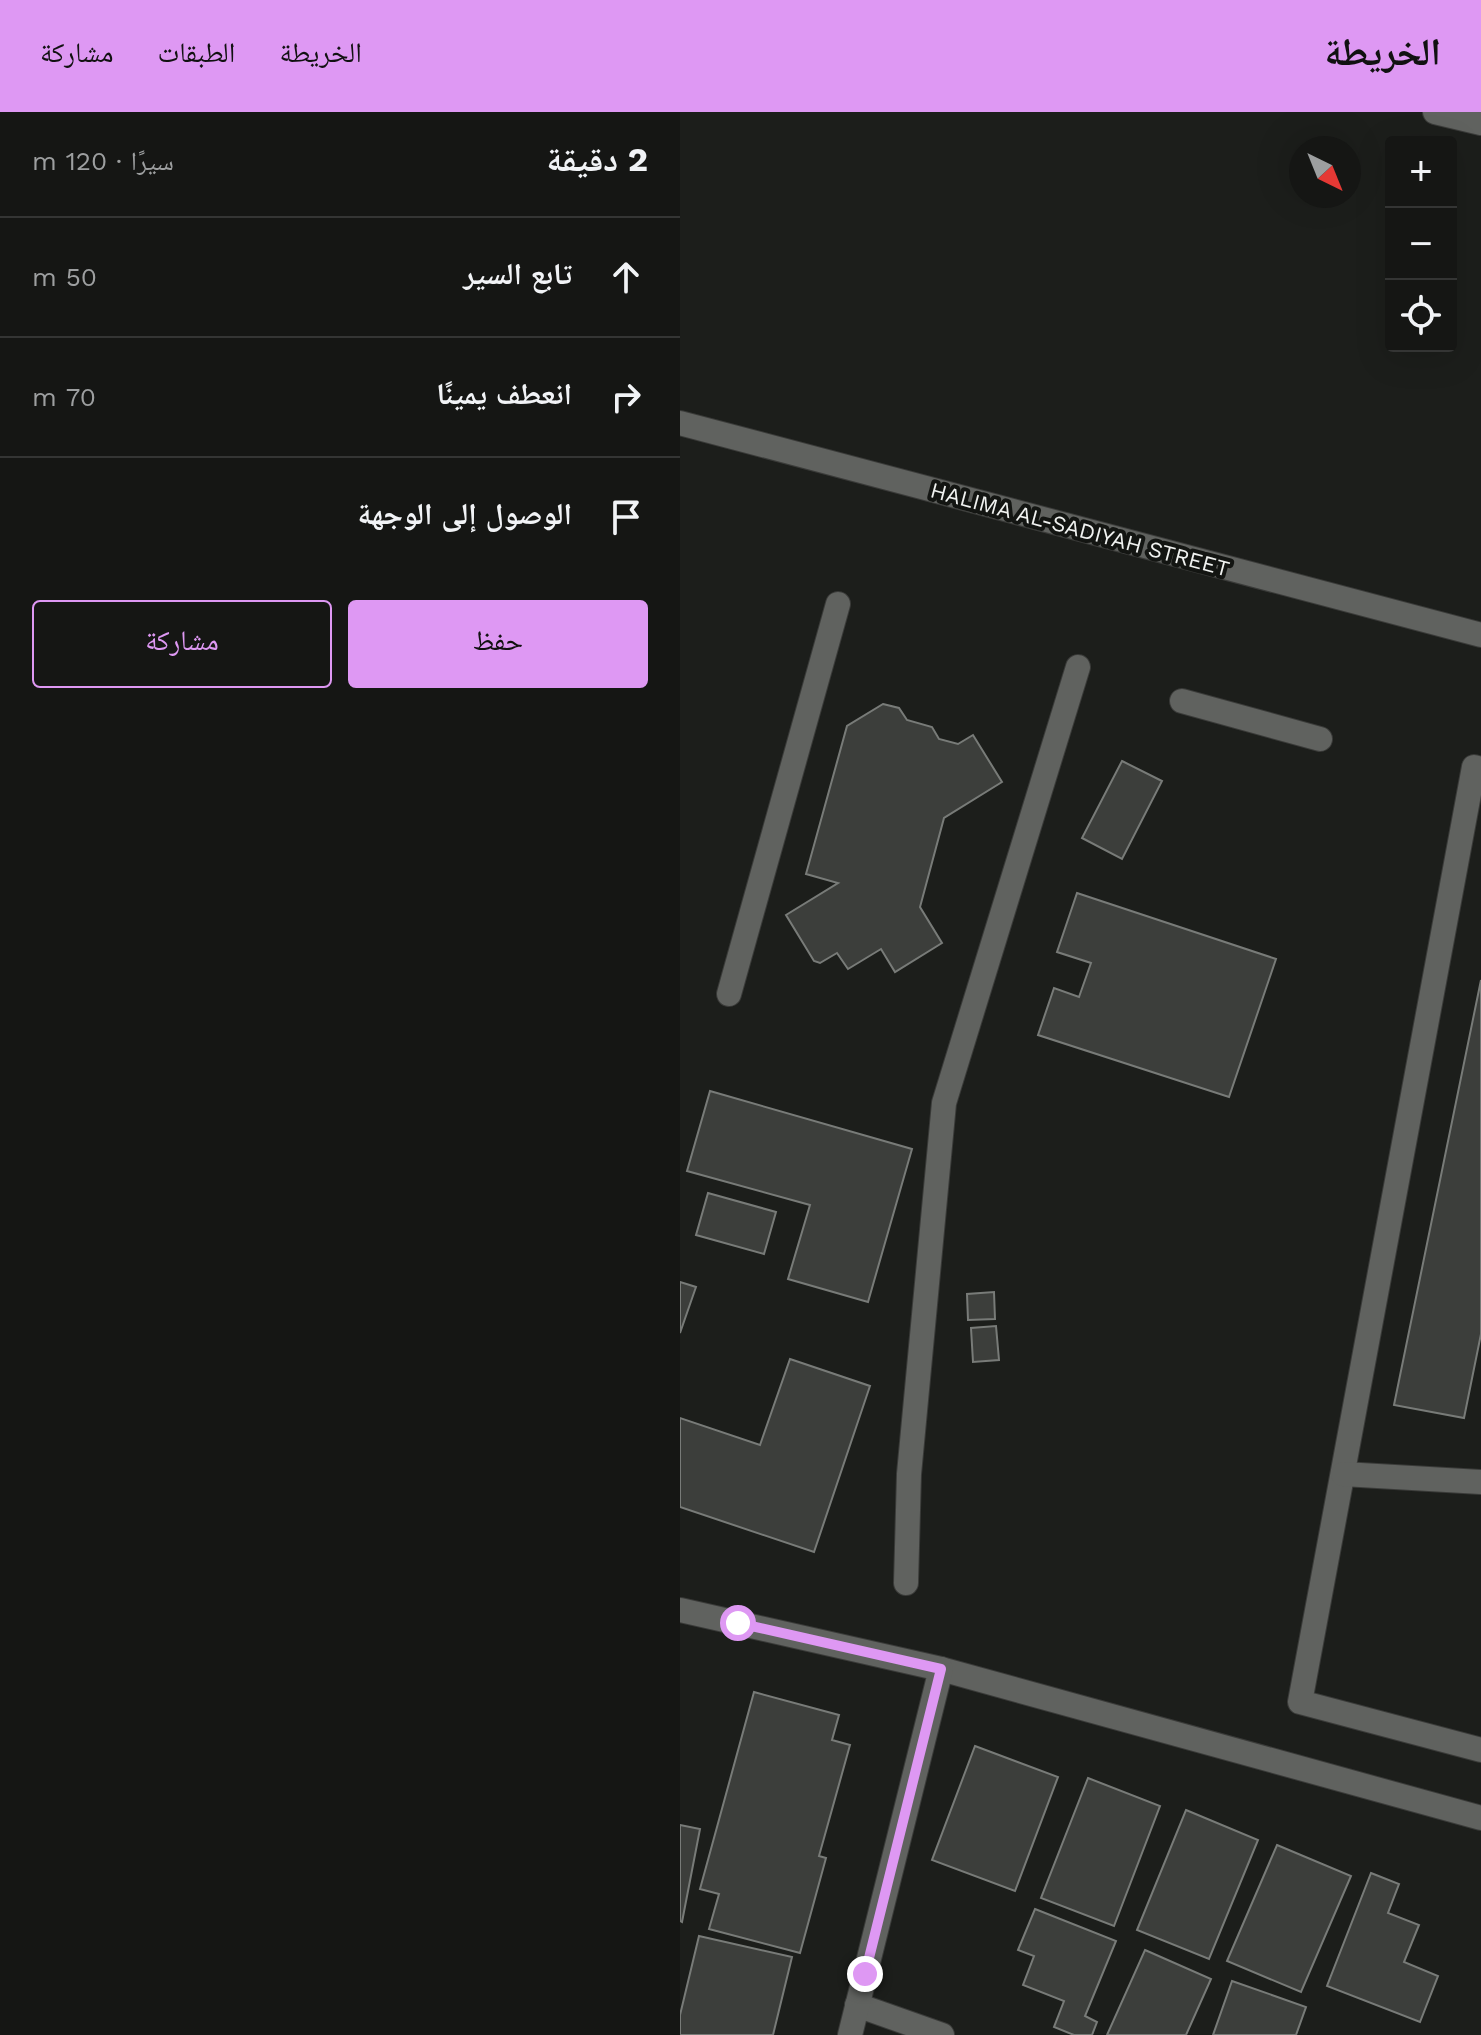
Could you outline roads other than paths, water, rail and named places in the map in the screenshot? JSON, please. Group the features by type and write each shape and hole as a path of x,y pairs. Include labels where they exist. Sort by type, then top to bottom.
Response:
{"street":[{"path":"1435,112 1481,123"},
{"name":"HALIMA AL-SADIYAH STREET","path":"680,423 1481,635"},
{"path":"729,994 838,604"},
{"path":"906,1583 909,1474 944,1103 1078,667"},
{"path":"1182,701 1320,739"},
{"path":"1481,769 1474,767 1300,1702 1481,1750"},
{"path":"1343,1474 1481,1482"},
{"path":"680,1610 941,1669 1481,1818"},
{"path":"850,2035 941,1669"},
{"path":"857,2005 942,2035"}]}
